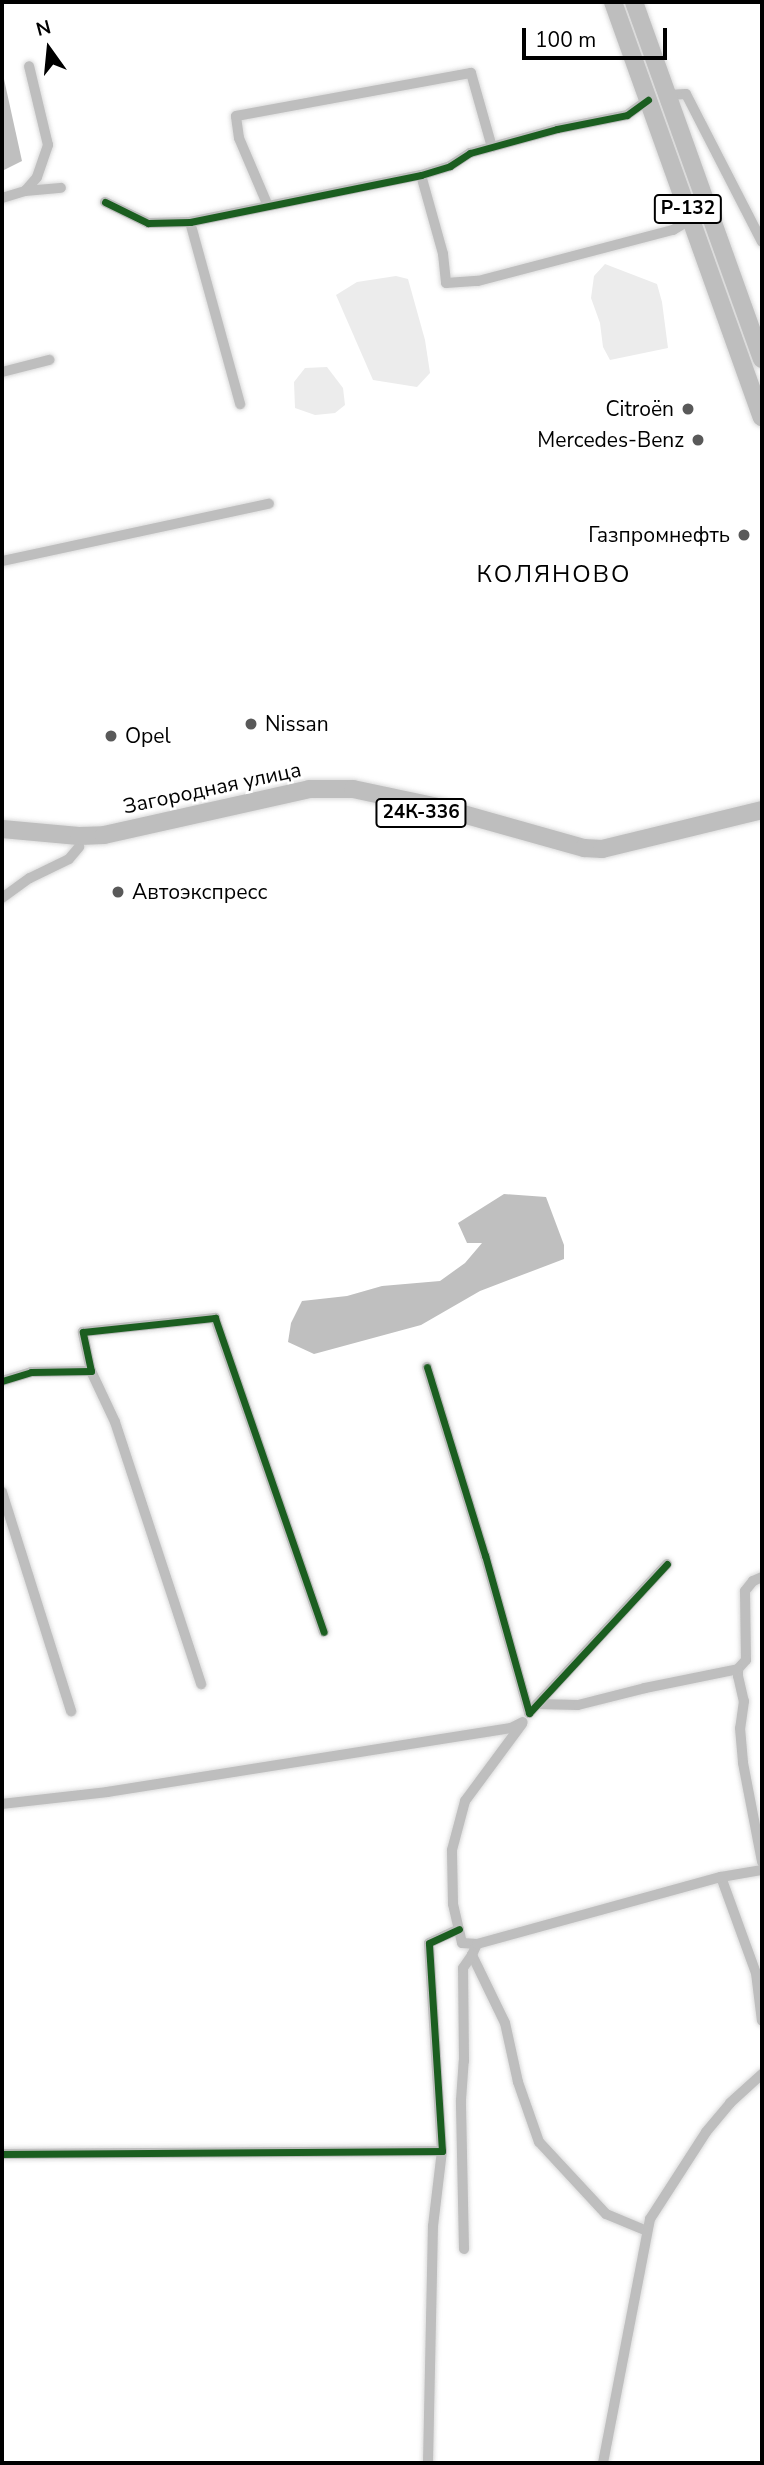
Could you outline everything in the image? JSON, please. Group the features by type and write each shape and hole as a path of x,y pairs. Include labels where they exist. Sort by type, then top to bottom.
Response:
{"main road":[{"name":"Р-132","path":"612,2 762,417"},
{"name":"Р-132","path":"634,2 762,359"},
{"name":"Загородная улица","path":"79,842 276,796 321,789 353,789 392,796 564,844 602,849 762,810"},
{"name":"Загородная улица","path":"79,842 158,836 263,809 322,799 369,803 428,814 585,857 618,857 762,821"},
{"name":"24К-336","path":"2,829 79,842"},
{"name":"24К-336","path":"2,841 79,842"}],"street":[{"path":"25,191 37,177 48,145 29,66"},
{"path":"268,206 239,138 236,116 471,73 492,147"},
{"path":"667,95 685,94 762,242"},
{"path":"105,202 148,223 190,222 422,175 450,166 470,153 557,129 618,118 648,100"},
{"path":"422,175 443,254 446,283 478,281 673,230 691,219"},
{"path":"2,198 25,191 61,188"},
{"path":"190,222 240,404"},
{"path":"2,372 49,360"},
{"path":"2,561 269,505"},
{"path":"2,898 30,878 69,859 79,842"},
{"path":"201,1684 115,1423 91,1371 83,1332 215,1318 324,1632"},
{"path":"427,1367 530,1713"},
{"path":"2,1381 31,1371 91,1371"},
{"path":"2,1492 71,1711"},
{"path":"667,1564 530,1713 465,1801 451,1867 462,1943 477,1944 721,1877 762,1870"},
{"path":"2,1804 121,1790 511,1728 530,1713 738,1670 747,1660 746,1591 753,1581 762,1577"},
{"path":"738,1670 744,1702 740,1728 743,1763 762,1862"},
{"path":"721,1877 756,1973 762,2021"},
{"path":"428,2463 433,2227 442,2151 429,1943 459,1929"},
{"path":"464,2249 463,1968 477,1944"},
{"path":"471,1955 505,2023 518,2082 539,2142 607,2214 647,2231"},
{"path":"603,2463 650,2219 706,2132 730,2103 762,2074"},
{"path":"2,2154 442,2151"}],"shaded area":[{"path":"2,70 22,161 2,171"},
{"path":"605,264 657,284 668,348 610,360 603,347 600,323 591,298 594,276"},
{"path":"396,276 408,279 425,340 430,373 417,387 373,380 336,295 357,282"},
{"path":"327,367 343,388 345,405 335,413 315,415 295,408 294,382 305,368"},
{"path":"504,1194 546,1197 564,1245 564,1259 480,1291 421,1325 314,1354 288,1342 291,1323 302,1301 347,1296 382,1286 440,1281 465,1263 482,1243 467,1243 458,1223"}],"cycle path":[{"path":"105,202 148,223 190,222 421,175 450,166 470,153 557,129 627,115 648,100"},
{"path":"2,1381 31,1372 91,1371 83,1332 215,1318 324,1632"},
{"path":"427,1367 485,1555 529,1713 667,1564"},
{"path":"2,2154 442,2151 429,1943 459,1929"}],"place":[{"name":"Citroën","path":"688,409"},
{"name":"Mercedes-Benz","path":"698,440"},
{"name":"Газпромнефть","path":"744,535"},
{"name":"Nissan","path":"251,724"},
{"name":"Opel","path":"111,736"},
{"name":"Автоэкспресс","path":"118,892"}],"district":[{"name":"КОЛЯНОВО","path":"554,575"}]}
